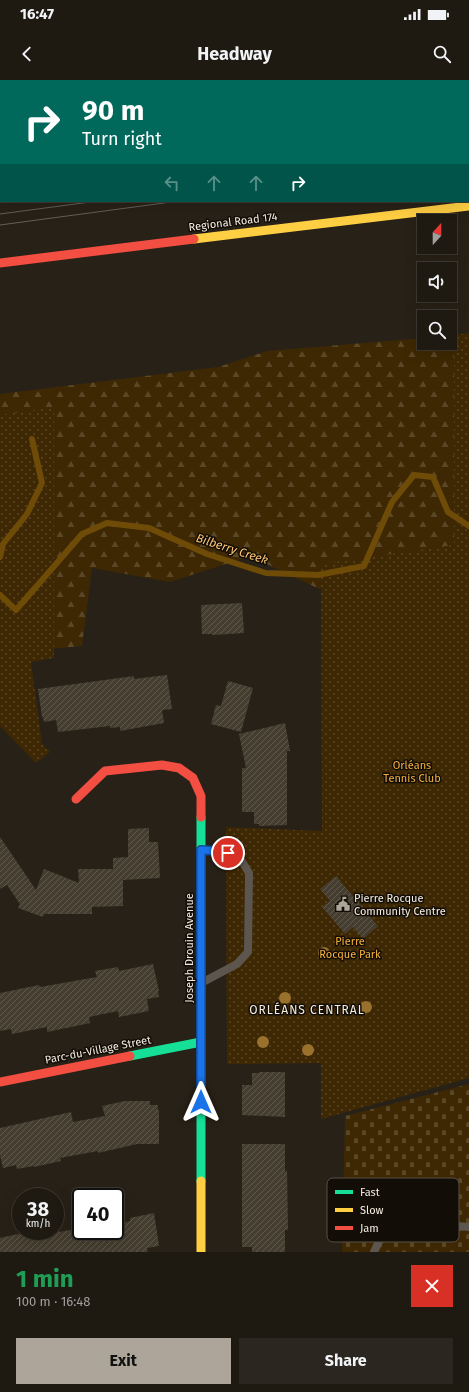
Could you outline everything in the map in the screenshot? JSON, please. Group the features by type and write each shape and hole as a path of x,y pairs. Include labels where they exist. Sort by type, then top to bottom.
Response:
{"main road":[{"name":"Regional Road 174","path":"0,264 469,206"},
{"name":"Joseph Drouin Avenue","path":"76,799 106,771 162,765 179,768 193,778 201,796 201,1252"},
{"name":"Parc-du-Village Street","path":"0,1082 201,1042"}],"lane":[{"path":"201,850 218,851 238,855 249,873 248,952 237,964 201,983"},
{"path":"459,1226 469,1227"},
{"path":"374,1252 379,1242"}],"green space":[{"name":"Pierre Rocque Park","path":"469,333 469,1078 321,1119 321,1063 227,1064 226,827 322,831 321,564 454,545 454,350 457,350 457,335"},
{"path":"469,334 469,646 446,649 250,556 170,582 92,568 82,646 28,651 0,687 0,394 218,367 267,351 417,339 417,350 457,350 457,335"},
{"path":"54,407 54,658 31,662 42,744 50,752 36,763 0,726 0,415"},
{"path":"469,1084 469,1252 342,1252 342,1242 459,1242 459,1178 344,1178 345,1116"}],"building":[{"path":"242,603 244,633 212,635 202,634 201,605"},
{"path":"167,675 172,709 162,710 164,723 120,731 120,727 110,728 110,726 58,732 56,720 44,722 42,717 38,689 134,676 134,679"},
{"path":"228,681 253,688 241,732 211,724 216,705 221,706"},
{"path":"285,723 290,751 287,751 287,825 259,826 259,824 254,824 254,812 242,812 242,768 246,768 239,734"},
{"path":"149,828 149,842 158,842 160,878 123,880 123,906 92,907 92,914 44,914 43,917 18,908 20,904 7,885 0,889 0,837 36,890 44,869 79,883 78,869 113,869 113,858 128,857 128,829"},
{"name":"Pierre Rocque Community Centre","path":"336,876 378,926 363,939 353,927 345,934 322,907 330,901 320,889"},
{"path":"153,964 159,997 147,999 149,1011 119,1017 118,1011 89,1017 90,1023 47,1032 47,1027 12,1034 11,1029 0,1031 0,993 39,985 40,987 97,977 95,971 118,967 119,971"},
{"path":"285,1072 285,1117 242,1115 242,1085 252,1085 252,1073"},
{"path":"125,1101 150,1101 150,1105 158,1105 159,1144 137,1144 98,1153 98,1151 60,1158 61,1161 34,1167 17,1169 16,1165 3,1168 0,1155 0,1128 71,1112 73,1122 105,1116 102,1106"},
{"path":"242,1144 285,1144 288,1230 285,1230 285,1252 252,1252 252,1247 242,1247"},
{"path":"154,1213 159,1246 147,1248 148,1252 0,1252 0,1238 12,1235 12,1240 64,1240 64,1231 72,1230 72,1240 124,1240 124,1222 130,1221 130,1218"}],"waterway":[{"name":"Bilberry Creek","path":"0,557 3,544 27,514 42,483 32,439"},
{"name":"Bilberry Creek","path":"0,595 16,610 82,534 107,523 149,528 207,554 266,573 318,575 364,566 392,502 414,475 433,477 448,512 469,526"}],"tram line":[{"path":"0,214 90,202"},
{"path":"0,225 172,202"}],"traffic: fast":[{"path":"201,817 201,1181"},
{"path":"130,1056 201,1042"}],"traffic: slow":[{"path":"194,239 469,206"},
{"path":"201,1181 201,1252"}],"traffic: jam":[{"path":"0,263 194,239"},
{"path":"76,799 105,771 162,765 179,768 193,778 201,796 201,817"},
{"path":"0,1082 130,1056"}],"place":[{"name":"Pierre Rocque Community Centre","path":"343,904"}],"district":[{"name":"ORLÉANS CENTRAL","path":"307,1010"}],"route":[{"path":"201,1102 201,850 228,853"}],"park label":[{"name":"Orléans Tennis Club","path":"412,771"}]}
